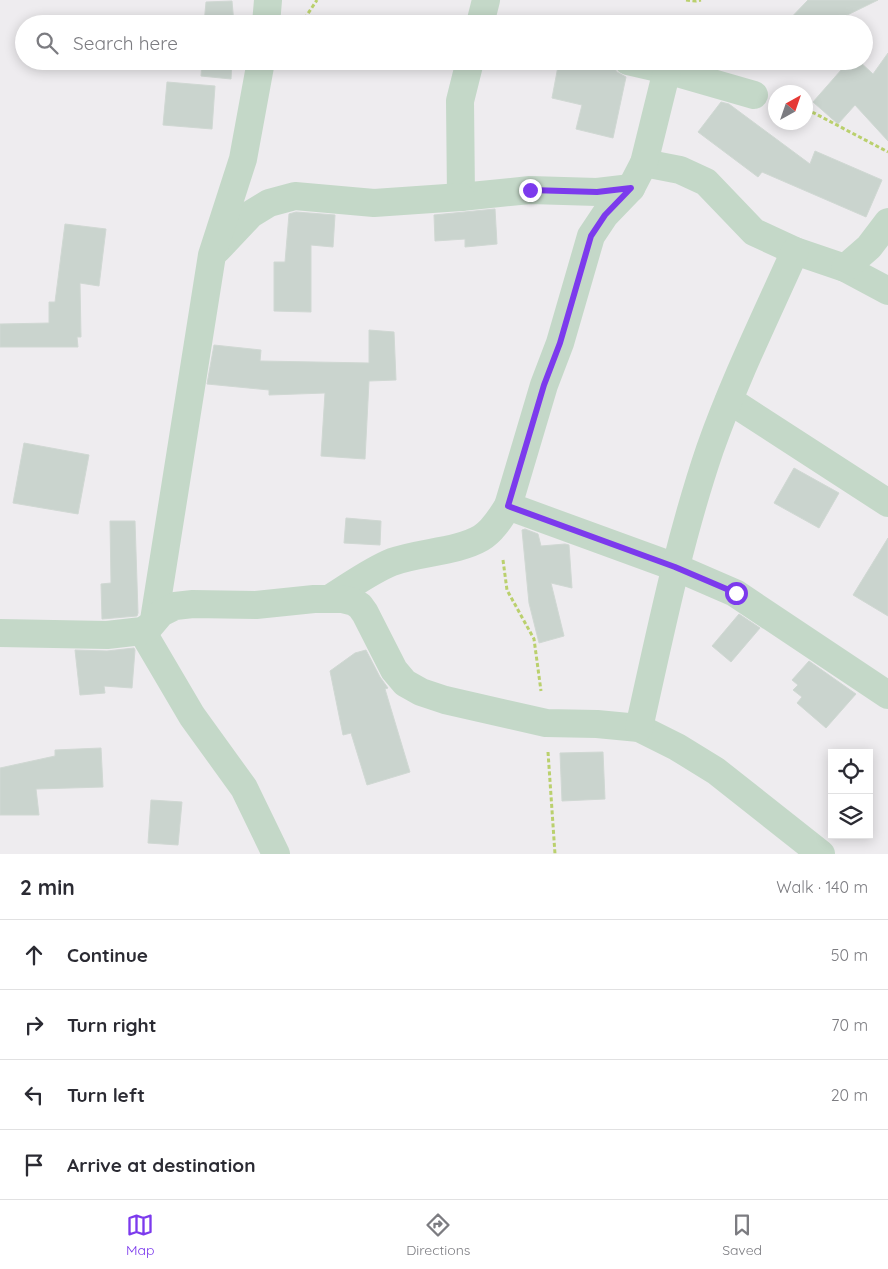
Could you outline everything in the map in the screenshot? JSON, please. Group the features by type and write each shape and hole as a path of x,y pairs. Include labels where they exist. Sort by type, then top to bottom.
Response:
{"street":[{"path":"267,15 268,0"},
{"path":"259,70 243,159 212,255 148,625 192,716 244,788 276,854"},
{"path":"461,197 460,101 468,70"},
{"path":"329,599 374,571 394,562 482,538 503,514 544,385 560,343 591,236 605,215 631,188 644,164 667,70 754,96"},
{"path":"644,164 680,170 706,182 754,232 795,251 845,268 888,291"},
{"path":"212,255 251,214 268,204 295,196 374,203 530,190 597,192 631,188"},
{"path":"845,268 869,247 888,222"},
{"path":"639,728 675,567 710,450 729,400 795,251"},
{"path":"729,400 888,503"},
{"path":"503,514 675,567 736,593 888,695"},
{"path":"0,633 107,635 148,625 161,613 175,606 193,604 256,605 314,599 342,599 354,602 360,606 394,670 405,682 421,692 445,700 546,722 639,728 677,747 716,772 821,854"}],"path":[{"path":"307,15 317,0"},
{"path":"686,0 701,0"},
{"path":"813,113 888,152"},
{"path":"503,514 507,590 534,638 546,722 555,854"}],"building":[{"path":"808,0 878,0 847,15 794,15"},
{"path":"232,1 233,15 205,15 206,2"},
{"path":"888,53 888,141 855,105 838,124 813,102 841,70 869,70 873,74"},
{"path":"201,70 232,70 231,79 201,76"},
{"path":"557,70 616,70 626,77 613,138 576,129 582,105 552,98"},
{"path":"167,82 215,86 212,129 163,125"},
{"path":"721,102 729,104 810,164 815,151 882,180 866,217 762,172 758,177 698,132"},
{"path":"495,209 497,244 465,247 465,239 435,241 434,215"},
{"path":"296,212 335,215 333,247 311,245 311,312 274,311 274,262 285,262 289,214"},
{"path":"65,224 106,229 99,286 80,283 81,337 77,337 78,347 0,347 0,324 49,323 49,302 55,302"},
{"path":"369,330 394,332 396,380 369,381 365,459 321,456 325,393 269,395 269,390 207,384 214,345 261,350 260,361 369,363"},
{"path":"24,443 89,455 78,514 13,503"},
{"path":"794,468 839,493 819,528 774,503"},
{"path":"346,518 381,521 380,545 344,543"},
{"path":"110,521 135,521 137,616 102,619 101,584 111,583"},
{"path":"525,529 538,534 541,546 569,545 572,588 551,583 564,636 539,643 529,603 522,530"},
{"path":"888,538 888,616 853,595"},
{"path":"739,614 760,628 731,662 712,646"},
{"path":"134,648 132,688 104,686 105,693 80,695 75,650 107,651"},
{"path":"366,650 388,688 385,689 410,772 367,785 351,733 343,735 330,671 355,653"},
{"path":"809,661 856,694 826,728 797,703 802,697 793,690 798,685 792,680"},
{"path":"101,748 103,787 36,789 39,815 0,815 0,768 55,756 55,750"},
{"path":"603,752 605,799 562,801 560,753"},
{"path":"151,800 182,802 178,845 148,843"}],"route":[{"path":"530,190 597,192 631,188 605,215 591,236 560,343 544,385 508,506 675,567 736,593"}]}
